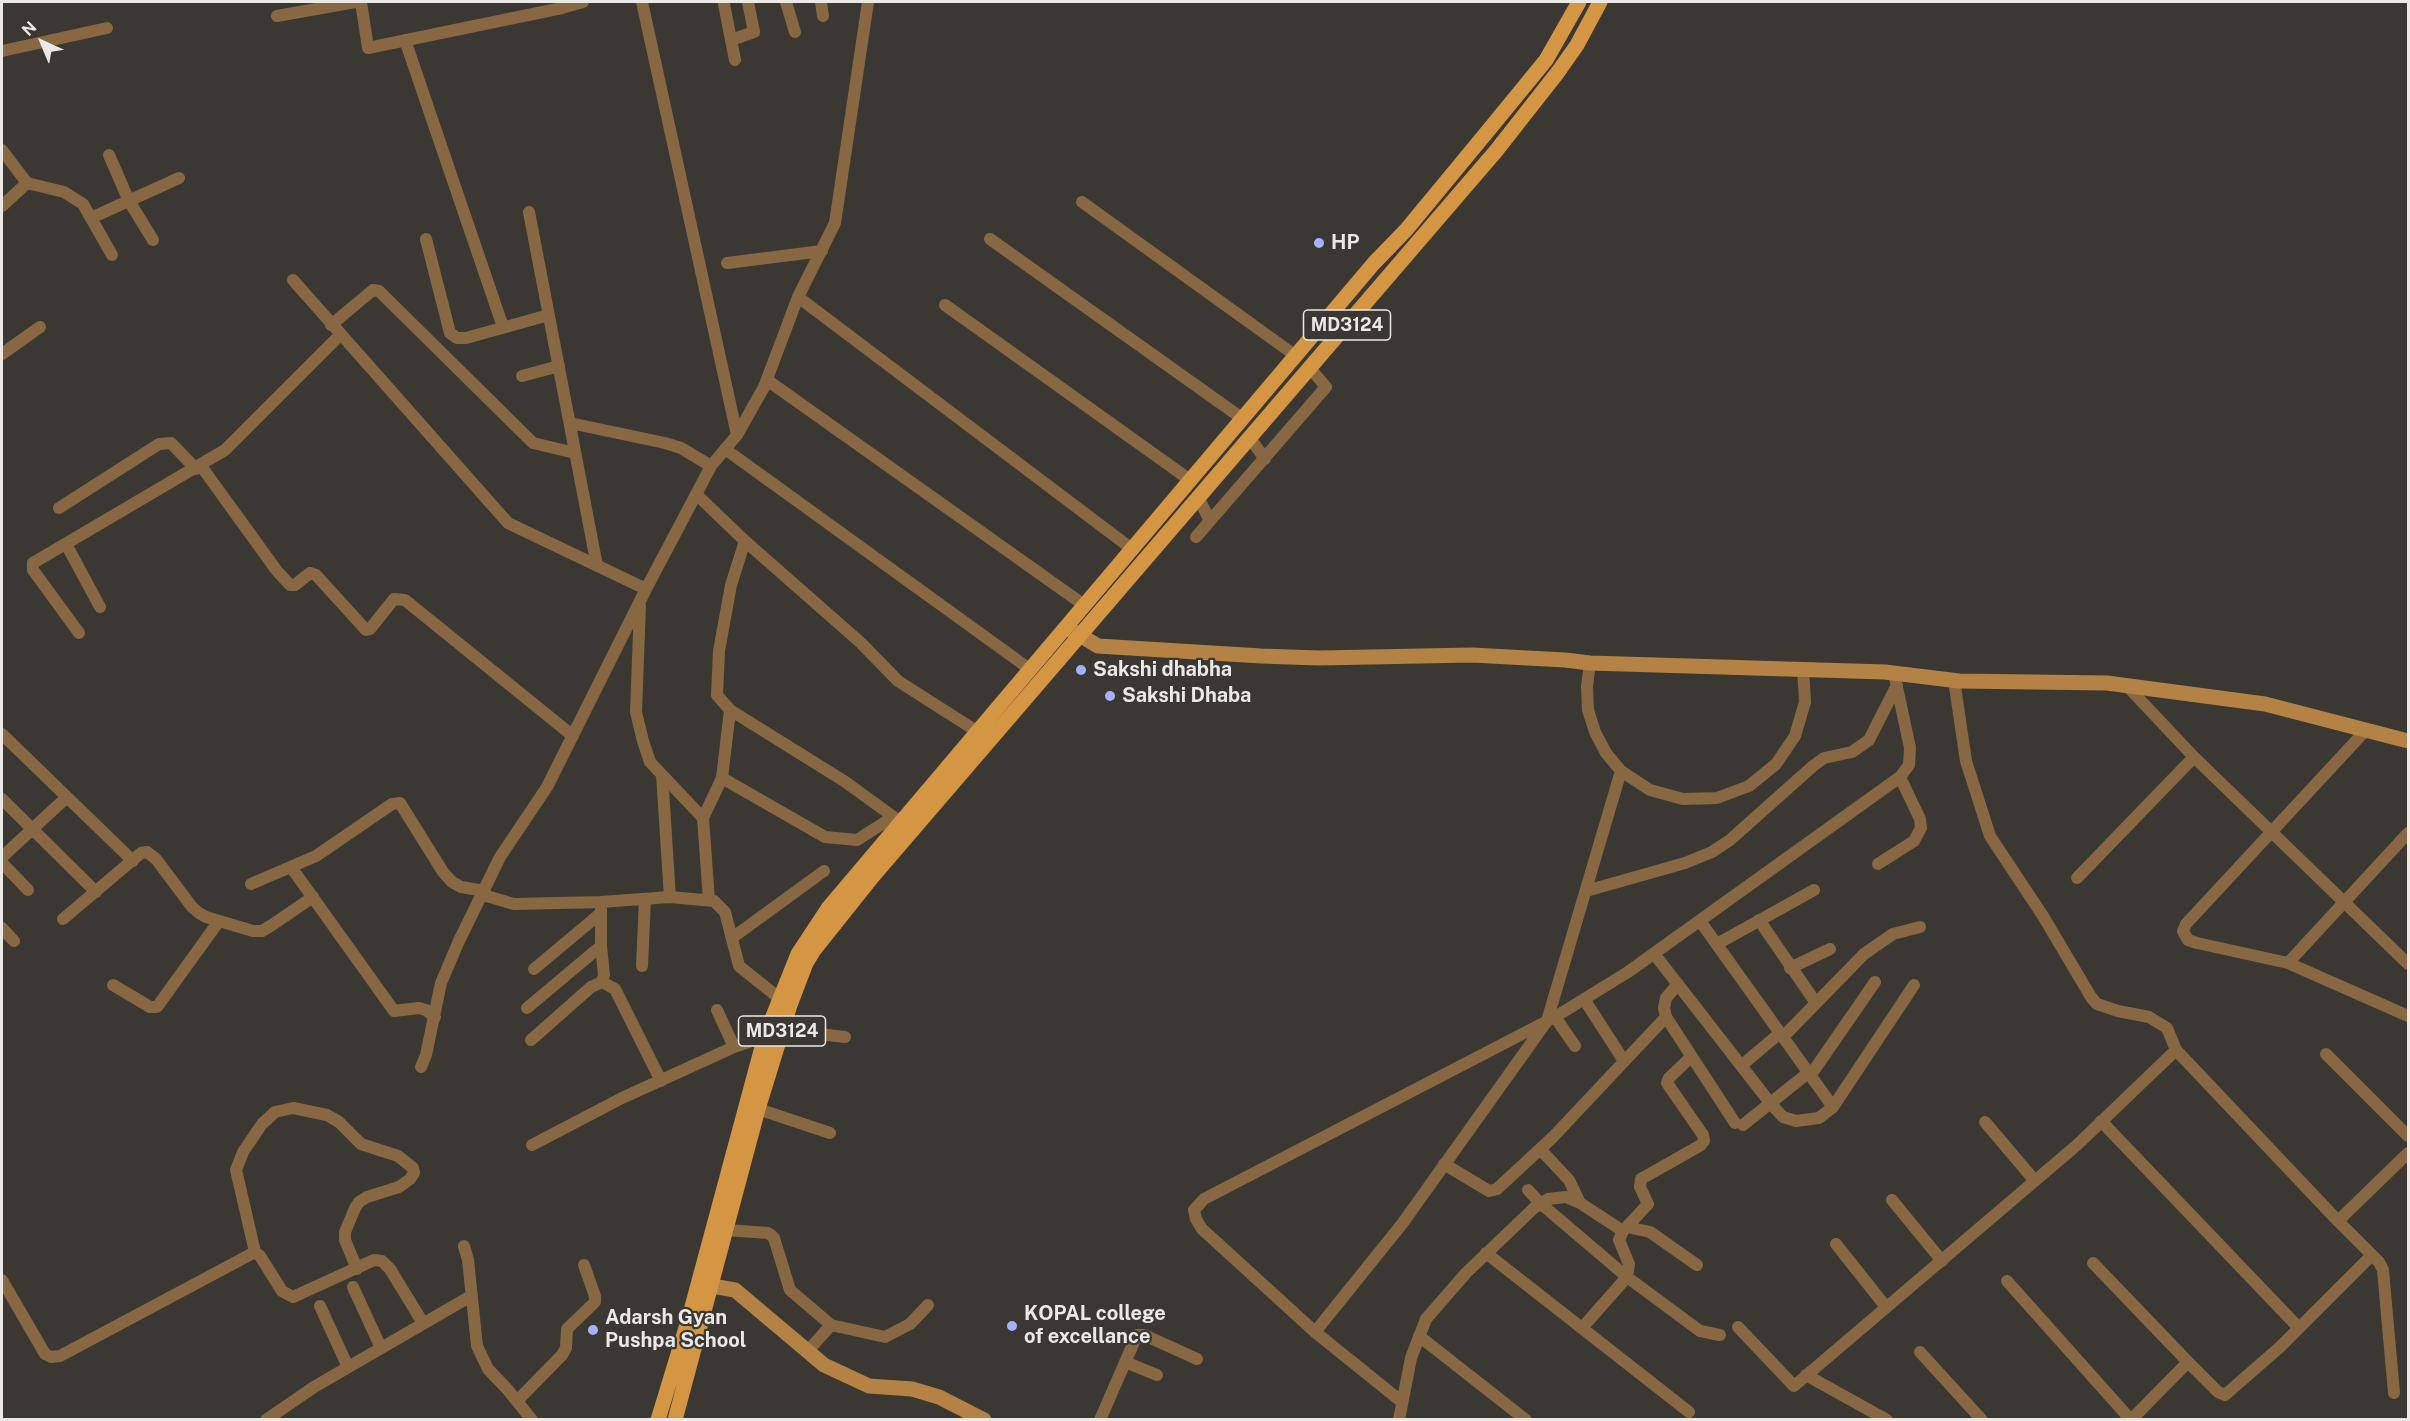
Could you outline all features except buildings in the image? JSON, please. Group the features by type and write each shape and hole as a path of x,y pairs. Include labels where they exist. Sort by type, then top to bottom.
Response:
{"main road":[{"name":"MD3124","path":"1073,632 1084,605 1374,263 1406,230 1546,60 1579,2"},
{"name":"MD3124","path":"675,1419 758,1109 806,963 814,950 873,876 1005,721 1073,632 1199,498 1504,142 1577,45 1600,2"},
{"path":"1224,442 1237,453"},
{"path":"658,1419 689,1318 765,1036 798,954 830,907 898,820 1031,670 1073,632"}],"street":[{"path":"277,16 355,2"},
{"path":"362,2 368,48 583,2"},
{"path":"642,2 737,435"},
{"path":"731,40 754,32 748,2"},
{"path":"786,2 795,32"},
{"path":"821,2 823,16"},
{"path":"422,1067 441,983 458,943 501,857 547,787 643,594 711,466 737,435 767,380 798,297 834,223 868,2"},
{"path":"724,4 735,60"},
{"path":"2,51 107,28"},
{"path":"405,40 503,327"},
{"path":"2,150 27,183 74,196 83,204 112,255"},
{"path":"109,155 129,201 153,240"},
{"path":"92,218 179,178"},
{"path":"2,206 27,183"},
{"path":"1082,202 1296,356"},
{"path":"529,212 597,566"},
{"path":"426,239 450,333 457,338 466,338 549,315"},
{"path":"990,239 1243,419"},
{"path":"727,263 822,251"},
{"path":"293,280 508,524 597,566 643,594"},
{"path":"79,633 32,567 33,563 198,468 234,443 373,290 379,291 533,443 575,453"},
{"path":"798,297 1132,549"},
{"path":"945,305 1190,480"},
{"path":"2,354 40,327"},
{"path":"522,376 558,366"},
{"path":"1196,537 1326,387 1310,368"},
{"path":"767,380 1084,605"},
{"path":"570,423 681,448 711,466"},
{"path":"1250,438 1265,459"},
{"path":"59,508 159,444 171,443 198,468 290,585 295,585 310,573 316,575 366,630 370,629 394,599 405,600 573,736"},
{"path":"725,449 1031,670"},
{"path":"696,494 745,541 861,643 898,681 978,732"},
{"path":"1199,498 1210,521"},
{"path":"722,778 825,837 857,840 898,820 844,781 730,710 717,695 719,651 731,585 745,541"},
{"path":"66,544 100,607"},
{"path":"643,594 636,712 650,762 703,818"},
{"path":"1073,632 1098,646 1261,656 1319,658 1472,655 1590,663 1803,668 1897,677 2127,686 2265,705 2409,741"},
{"path":"1590,663 1587,686 1588,710 1600,743 1621,771 1650,790 1683,799 1717,798 1749,786 1776,764 1796,736 1805,702 1803,668"},
{"path":"1402,1402 1315,1332 1202,1229 1194,1210 1204,1199 1551,1019 1584,999 1654,955 1900,777 1909,765 1910,748 1897,677"},
{"path":"1586,891 1685,863 1712,852 1730,840 1824,758 1852,752 1869,740 1897,677"},
{"path":"1946,679 1965,761 1990,836 2097,1004 2149,1017 2167,1028 2176,1050 2372,1255 2383,1270 2394,1394"},
{"path":"2127,686 2194,757 2409,964"},
{"path":"709,900 703,818 722,778 730,710"},
{"path":"2366,730 2186,924 2183,931 2188,940 2197,943 2265,956 2288,963 2409,1017"},
{"path":"2,734 133,861"},
{"path":"2077,878 2194,757"},
{"path":"1315,1332 1402,1224 1551,1019 1621,771"},
{"path":"662,775 670,897"},
{"path":"1878,864 1914,841 1921,828 1920,819 1900,777"},
{"path":"2,857 67,797"},
{"path":"2,799 96,892"},
{"path":"251,884 316,856 392,804 400,803 443,872 460,887 514,904 601,908 645,899 670,897 714,902 725,912 739,966 779,998"},
{"path":"2288,963 2409,833"},
{"path":"63,919 141,853 147,852 156,859 192,907 206,917 253,931 261,931 313,897"},
{"path":"2,863 27,890"},
{"path":"291,867 394,1011 418,1008 426,1010 435,1017"},
{"path":"732,938 824,871"},
{"path":"1717,944 1814,890"},
{"path":"642,966 645,899"},
{"path":"531,1040 591,987 602,982 604,975 601,908"},
{"path":"534,969 601,908"},
{"path":"1760,920 1790,968 1816,1003"},
{"path":"113,985 150,1008 157,1007 219,921"},
{"path":"1700,921 1833,1107"},
{"path":"1742,1065 1782,1035 1845,972 1883,939 1920,927"},
{"path":"2,928 14,941"},
{"path":"527,1008 601,946"},
{"path":"1790,968 1810,956 1830,949"},
{"path":"1654,955 1771,1104 1783,1117 1796,1121 1819,1118 1833,1107 1914,985"},
{"path":"602,982 615,989 661,1081"},
{"path":"1678,984 1666,998 1664,1008 1666,1017 1691,1057 1739,1124 1771,1104 1809,1075 1875,982"},
{"path":"1584,999 1624,1061"},
{"path":"717,1010 734,1047"},
{"path":"1444,1164 1493,1192 1540,1149 1666,1017"},
{"path":"1551,1019 1575,1046"},
{"path":"532,1145 622,1098 734,1047 765,1036 783,1030 844,1037"},
{"path":"1738,1327 1794,1386 2077,1145 2176,1050"},
{"path":"2326,1054 2409,1136"},
{"path":"1582,1328 1628,1277 1629,1264 1619,1240 1625,1229 1648,1204 1640,1186 1641,1179 1701,1145 1704,1141 1703,1135 1667,1083 1669,1078 1691,1057"},
{"path":"357,1269 345,1240 345,1232 354,1208 366,1197 399,1187 410,1179 414,1173 412,1168 398,1156 361,1144 339,1122 327,1115 293,1108 275,1112 262,1124 243,1152 236,1170 255,1252 260,1256 282,1291 293,1298 357,1269 374,1260 387,1265 423,1323"},
{"path":"758,1109 830,1133"},
{"path":"2101,1121 2299,1328"},
{"path":"1985,1122 2035,1181"},
{"path":"1540,1149 1569,1180 1580,1203"},
{"path":"2338,1221 2409,1153"},
{"path":"1528,1190 1540,1203 1628,1277 1700,1331 1720,1335"},
{"path":"1399,1419 1411,1358 1432,1311 1486,1253 1540,1203 1566,1197 1625,1229 1650,1232 1697,1265"},
{"path":"1892,1200 1942,1261"},
{"path":"726,1230 771,1235 774,1238 790,1290 831,1325 885,1337 910,1324 928,1305"},
{"path":"1836,1244 1886,1307"},
{"path":"464,1246 468,1260 477,1346 488,1369 531,1419"},
{"path":"2,1280 45,1354 51,1357 60,1356 255,1252"},
{"path":"1486,1253 1689,1413"},
{"path":"2093,1263 2218,1392 2225,1395 2299,1328 2372,1255"},
{"path":"517,1401 562,1355 566,1348 567,1329 595,1302 584,1265"},
{"path":"2007,1281 2131,1419 2188,1362"},
{"path":"712,1286 735,1290 824,1365 869,1386 921,1392 967,1409 984,1419"},
{"path":"353,1287 381,1348"},
{"path":"266,1419 348,1367 471,1296"},
{"path":"321,1306 348,1367"},
{"path":"807,1352 831,1325"},
{"path":"1100,1419 1137,1335 1140,1334 1197,1359"},
{"path":"1419,1336 1526,1419"},
{"path":"1920,1352 1982,1419"},
{"path":"1125,1362 1157,1375"},
{"path":"1806,1375 1887,1419"}],"place":[{"name":"HP","path":"1319,243"},
{"name":"Sakshi dhabha","path":"1081,670"},
{"name":"Sakshi Dhaba","path":"1110,696"},
{"name":"KOPAL college of excellance","path":"1012,1326"},
{"name":"Adarsh Gyan Pushpa School","path":"593,1330"}]}
